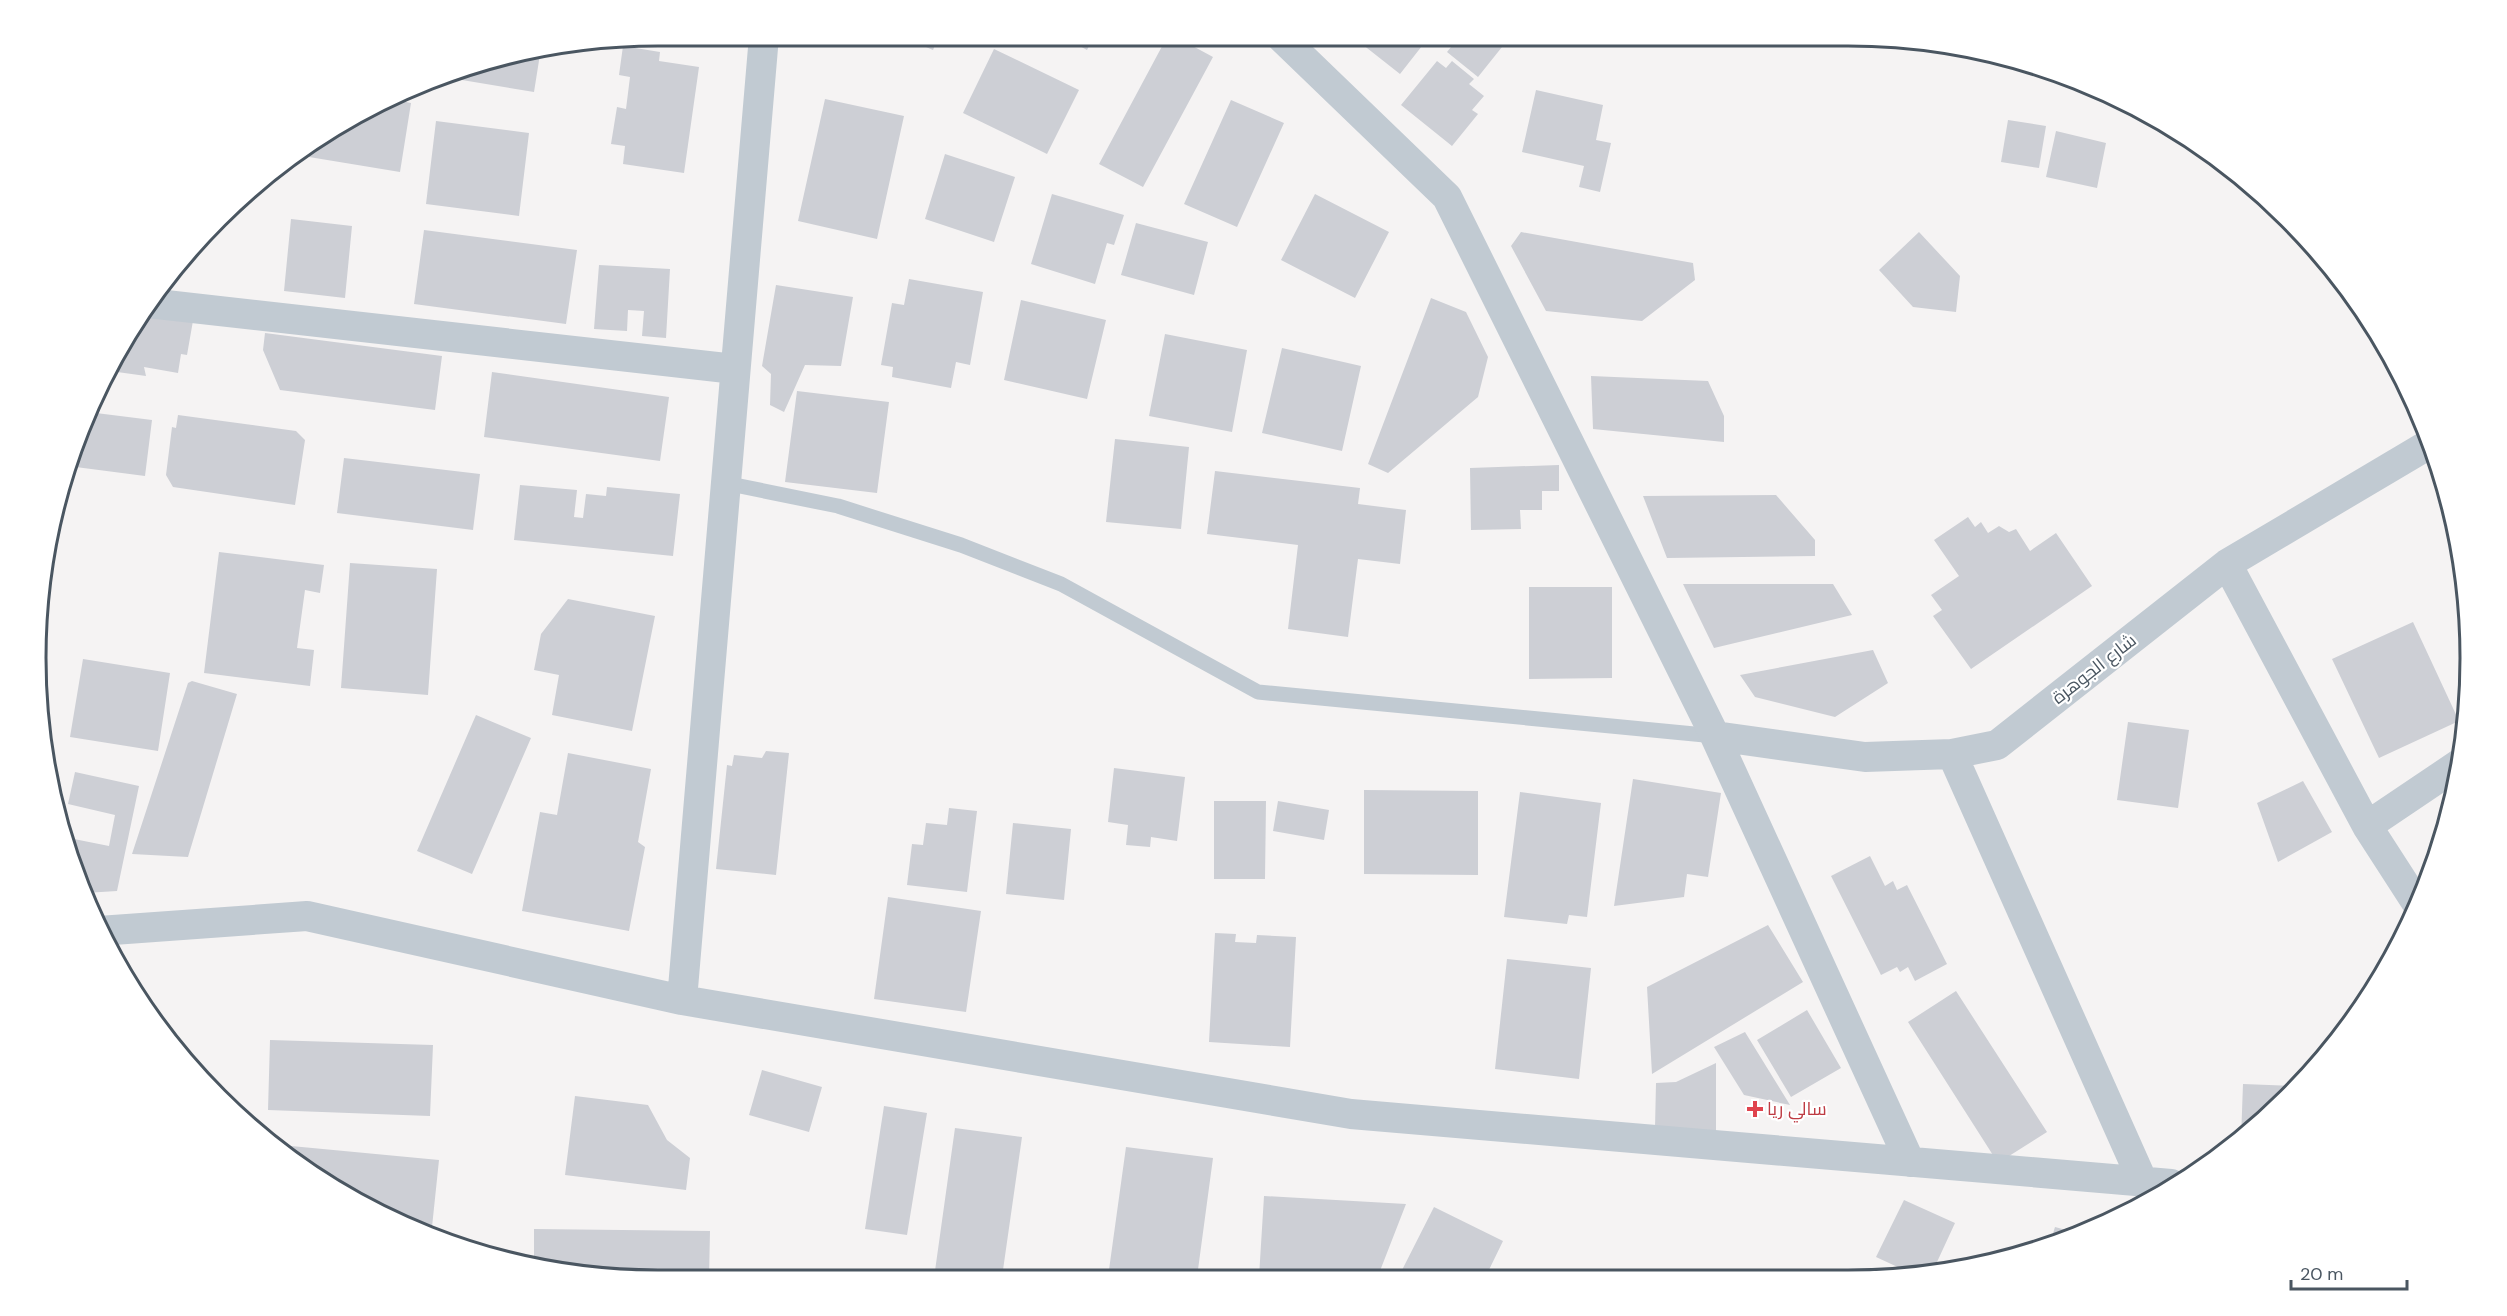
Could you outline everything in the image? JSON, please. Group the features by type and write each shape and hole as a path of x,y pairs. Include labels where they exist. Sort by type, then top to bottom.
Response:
{"street":[{"path":"682,1000 763,46"},
{"path":"1290,46 1447,197 1715,736 1910,1162"},
{"path":"160,304 735,369"},
{"name":"شارع الجوهرة","path":"1715,736 1865,757 1952,754 1997,745 2228,564 2423,448"},
{"path":"2228,564 2367,826 2412,895"},
{"path":"1952,754 2157,1183"},
{"path":"2367,826 2450,770"},
{"path":"111,930 307,916 682,1000 1351,1114 2157,1183"}],"lane":[{"path":"725,483 838,506 961,545 1050,580 1258,692 1715,736"}],"building":[{"path":"1162,46 1193,46 1213,57 1143,187 1099,164"},
{"path":"1364,46 1422,46 1400,74"},
{"path":"1452,46 1503,46 1478,77 1447,52"},
{"path":"623,48 660,52 659,61 699,67 684,173 623,164 625,146 611,144 617,107 626,109 630,77 619,75"},
{"path":"994,49 1079,90 1047,154 963,113"},
{"path":"539,58 534,92 459,80"},
{"path":"1437,61 1446,68 1452,61 1474,79 1469,84 1484,96 1472,110 1478,114 1452,146 1401,105"},
{"path":"1536,90 1603,105 1596,140 1611,143 1600,192 1579,187 1584,166 1522,152"},
{"path":"825,99 904,116 877,239 798,221"},
{"path":"1231,100 1284,123 1237,227 1184,204"},
{"path":"405,102 411,103 400,172 308,157 352,128"},
{"path":"2008,120 2046,126 2039,168 2001,162"},
{"path":"436,121 529,133 519,216 426,204"},
{"path":"2056,131 2106,143 2097,188 2046,177"},
{"path":"945,154 1015,177 994,242 925,219"},
{"path":"1052,194 1124,215 1114,245 1107,243 1095,284 1031,264"},
{"path":"1315,194 1389,232 1355,298 1281,260"},
{"path":"291,219 352,226 345,298 284,291"},
{"path":"1136,223 1208,242 1194,295 1121,275"},
{"path":"424,230 577,250 566,324 414,304"},
{"path":"1521,232 1693,263 1695,280 1642,321 1546,311 1511,246"},
{"path":"1919,232 1960,276 1956,312 1913,307 1879,270"},
{"path":"599,265 670,269 666,338 642,336 644,311 628,310 627,331 594,329"},
{"path":"909,279 983,292 970,365 956,362 951,388 892,377 893,367 881,365 892,303 904,305"},
{"path":"776,285 853,297 841,366 805,365 784,412 770,405 771,374 762,366"},
{"path":"1431,298 1466,312 1488,357 1478,397 1388,473 1368,464"},
{"path":"1021,300 1106,320 1087,399 1004,380"},
{"path":"153,313 194,315 187,355 181,354 178,373 144,367 146,376 118,372"},
{"path":"265,333 442,356 435,410 280,390 263,350"},
{"path":"1165,334 1247,350 1232,432 1149,416"},
{"path":"1282,348 1361,366 1342,451 1262,433"},
{"path":"492,372 669,397 660,461 484,437"},
{"path":"1591,376 1708,381 1724,416 1724,442 1593,429"},
{"path":"797,391 889,402 877,493 785,482"},
{"path":"98,413 152,420 145,476 77,467"},
{"path":"178,415 296,431 305,440 295,505 173,487 166,475 172,427 176,428"},
{"path":"1115,439 1189,447 1181,529 1106,522"},
{"path":"344,458 480,474 473,530 337,513"},
{"path":"1559,465 1559,491 1542,491 1542,510 1520,510 1521,529 1471,530 1470,468"},
{"path":"1215,471 1360,488 1358,504 1406,510 1400,564 1358,559 1348,637 1288,629 1298,545 1207,534"},
{"path":"520,485 577,490 574,517 583,518 586,494 606,496 607,487 680,494 673,556 514,540"},
{"path":"1776,495 1815,540 1815,556 1667,558 1643,496"},
{"path":"1968,517 1975,527 1981,522 1988,533 1999,526 2009,532 2016,529 2030,551 2056,533 2092,586 1971,669 1933,616 1942,610 1931,595 1959,576 1934,540"},
{"path":"219,552 324,565 320,593 305,590 297,648 314,650 310,686 204,673"},
{"path":"350,563 437,569 428,695 341,688"},
{"path":"1683,584 1833,584 1852,615 1714,648"},
{"path":"1529,587 1612,587 1612,678 1529,679"},
{"path":"568,599 655,616 632,731 552,715 559,675 534,670 541,634"},
{"path":"2413,622 2457,717 2457,722 2379,758 2332,659"},
{"path":"1873,650 1888,683 1835,717 1755,697 1740,675"},
{"path":"83,659 170,673 158,751 70,737"},
{"path":"192,681 237,694 188,857 132,854 188,683"},
{"path":"476,715 531,738 472,874 417,851"},
{"path":"2128,722 2189,730 2178,808 2117,800"},
{"path":"766,751 789,753 776,875 716,869 727,765 732,766 734,755 762,758"},
{"path":"568,753 651,769 638,842 645,847 629,931 522,911 540,812 557,815"},
{"path":"1114,768 1185,777 1177,841 1151,837 1150,847 1126,845 1128,825 1108,822"},
{"path":"75,772 139,786 117,891 93,892 74,839 109,846 115,815 68,804"},
{"path":"1633,779 1721,793 1708,877 1687,874 1684,897 1614,906"},
{"path":"2303,781 2332,832 2278,862 2257,803"},
{"path":"1364,790 1478,791 1478,875 1364,874"},
{"path":"1520,792 1601,803 1587,917 1569,915 1567,924 1504,917"},
{"path":"1214,801 1266,801 1265,879 1214,879"},
{"path":"1278,801 1329,810 1324,840 1273,831"},
{"path":"949,808 977,811 967,892 907,885 912,844 923,845 926,823 947,825"},
{"path":"1013,823 1071,829 1064,900 1006,894"},
{"path":"1870,856 1885,886 1893,881 1897,890 1907,885 1947,964 1915,981 1908,967 1900,972 1897,967 1881,975 1831,876"},
{"path":"888,897 981,911 966,1012 874,999"},
{"path":"1768,925 1803,982 1652,1074 1647,987"},
{"path":"1215,933 1236,934 1235,942 1256,943 1257,935 1296,937 1290,1047 1209,1042"},
{"path":"1507,959 1591,968 1579,1079 1495,1069"},
{"path":"1956,991 2047,1132 1998,1163 1908,1022"},
{"path":"1807,1010 1841,1068 1791,1097 1757,1040"},
{"path":"1745,1032 1790,1105 1744,1095 1714,1047"},
{"path":"270,1040 433,1045 430,1116 268,1110"},
{"path":"1716,1063 1716,1133 1655,1128 1656,1083 1676,1082"},
{"path":"762,1070 822,1087 809,1132 749,1115"},
{"path":"2243,1084 2285,1086 2252,1118 2241,1127"},
{"path":"575,1096 648,1105 667,1140 690,1158 686,1190 565,1175"},
{"path":"884,1106 927,1113 907,1235 865,1229"},
{"path":"955,1128 1022,1137 1003,1270 935,1270"},
{"path":"290,1146 439,1160 432,1226 352,1188"},
{"path":"1126,1147 1213,1158 1198,1270 1109,1270"},
{"path":"1264,1196 1406,1204 1380,1270 1259,1270"},
{"path":"1904,1200 1955,1223 1937,1263 1898,1267 1876,1257"},
{"path":"1434,1207 1503,1241 1489,1270 1402,1270"},
{"path":"2055,1227 2065,1230 2053,1234"},
{"path":"534,1229 710,1231 709,1270 618,1268 534,1257"}],"place":[{"name":"سالي ريا","path":"1755,1109"}]}
